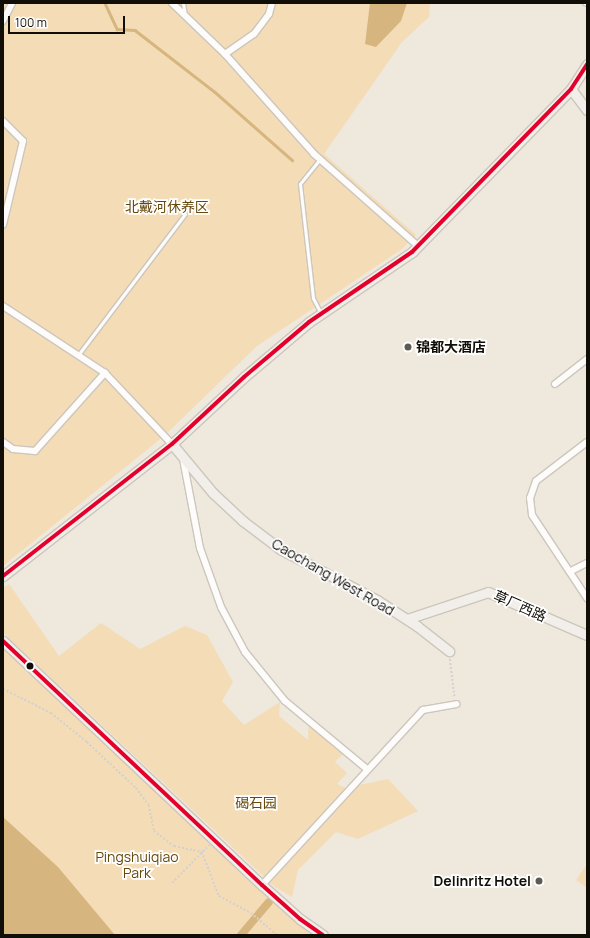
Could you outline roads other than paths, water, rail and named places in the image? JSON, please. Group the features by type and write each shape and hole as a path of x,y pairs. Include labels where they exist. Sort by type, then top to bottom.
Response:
{"main road":[{"path":"3,576 172,444 244,377 321,314 418,246 570,89 587,64"},
{"path":"570,89 587,110"},
{"name":"Caochang West Road","path":"172,444 213,493 243,521 280,549 377,600 407,619 449,652"},
{"name":"草厂西路","path":"407,619 488,592 587,635"},
{"path":"3,641 262,885 300,919 323,935"}],"street":[{"path":"3,21 12,3"},
{"path":"172,3 186,14 225,54 320,159 418,246"},
{"path":"225,54 254,34 270,14 272,3"},
{"path":"3,121 23,141 3,225"},
{"path":"3,306 105,373 172,444"},
{"path":"555,384 587,359"},
{"path":"3,442 13,449 35,451 105,373"},
{"path":"587,442 536,481 530,498 532,515 571,571 587,598"},
{"path":"183,457 200,548 222,607 245,652 285,701 367,768"},
{"path":"571,571 587,562"},
{"path":"262,885 367,768 423,710 456,704"}],"lane":[{"path":"183,3 186,14"},
{"path":"320,159 300,184 313,298 321,314"},
{"path":"78,355 185,214"}],"waterway":[{"path":"105,3 117,29 135,30 215,92 292,160"},
{"path":"241,935 269,902"}],"place":[{"name":"锦都大酒店","path":"408,347"},
{"name":"Delinritz Hotel","path":"539,881"}],"park label":[{"name":"北戴河休养区","path":"167,207"},
{"name":"碣石园","path":"256,803"},
{"name":"Pingshuiqiao Park","path":"137,866"}]}
